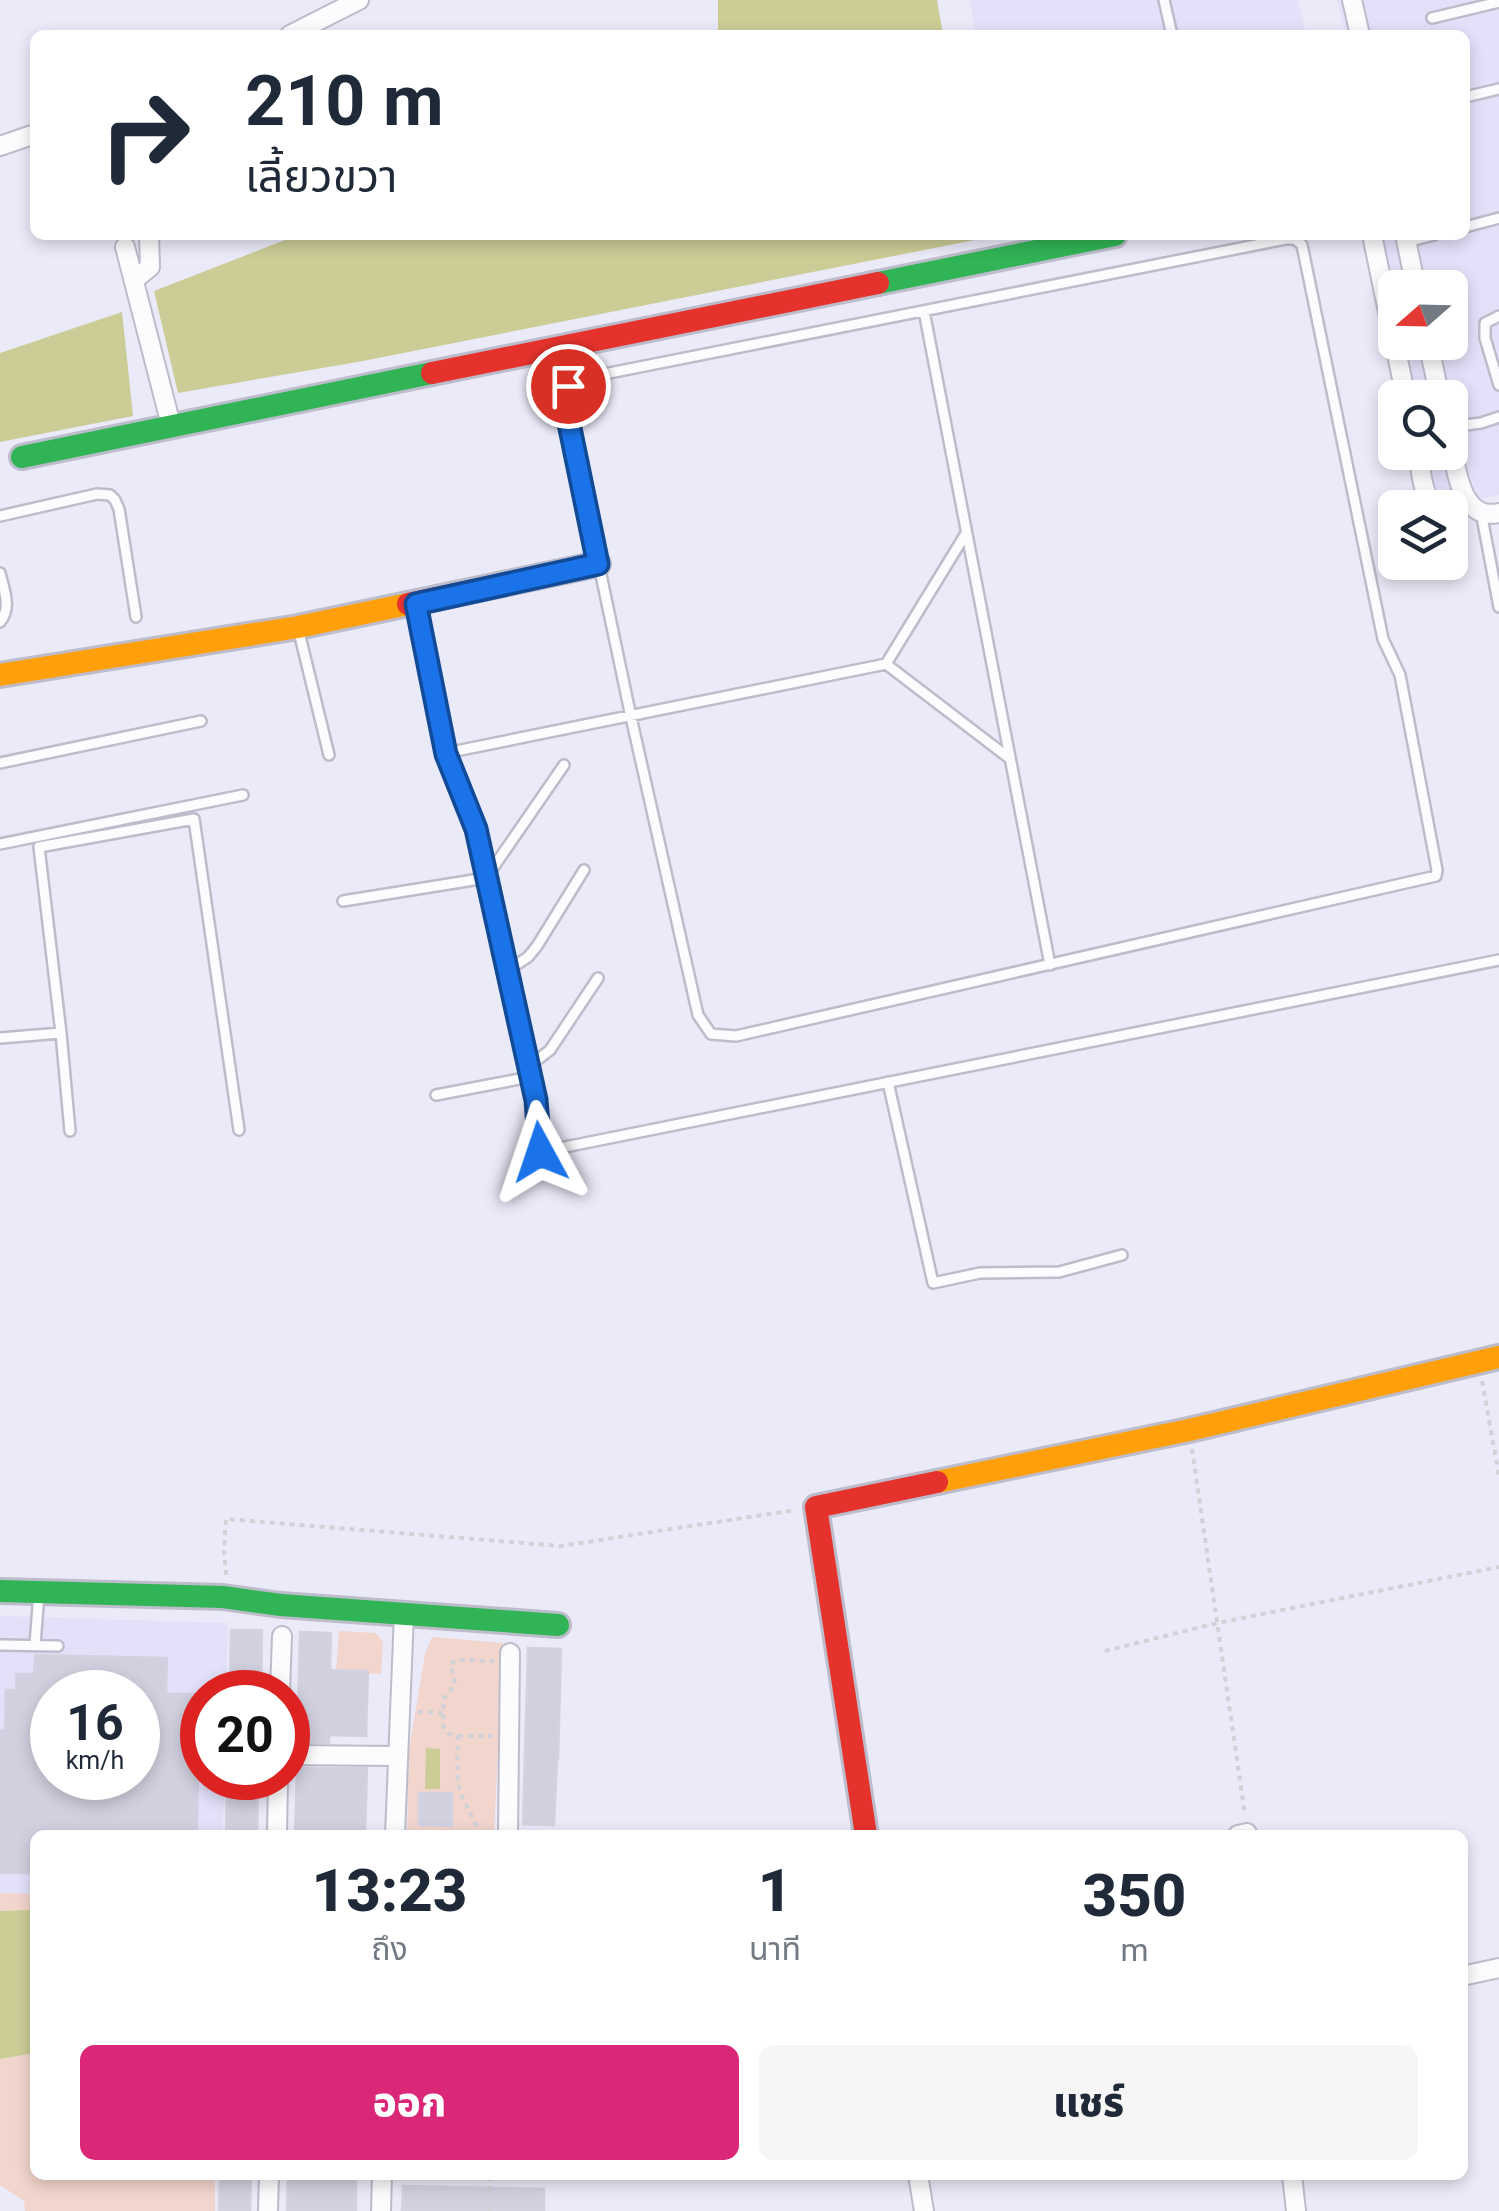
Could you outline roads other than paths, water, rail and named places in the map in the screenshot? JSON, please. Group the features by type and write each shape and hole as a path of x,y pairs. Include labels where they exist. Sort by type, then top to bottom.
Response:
{"street":[{"path":"300,30 359,0"},
{"path":"1352,0 1359,30"},
{"path":"0,146 30,136"},
{"path":"134,280 150,267 148,240"},
{"path":"22,457 1090,240"},
{"path":"1373,240 1402,380"},
{"path":"1406,240 1412,270"},
{"path":"125,247 171,425"},
{"path":"1468,502 1474,510 1490,512"},
{"path":"0,675 298,627 598,564"},
{"path":"865,1830 816,1507 1190,1430 1489,1359"},
{"path":"0,1591 223,1597 280,1605 558,1625"},
{"path":"394,1830 404,1614"},
{"path":"281,1670 282,1636"},
{"path":"508,1830 509,1658"},
{"path":"310,1755 398,1756"},
{"path":"277,1830 278,1800"},
{"path":"1468,1975 1499,1968"},
{"path":"268,2211 269,2180"},
{"path":"380,2211 382,2180"},
{"path":"919,2180 924,2211"},
{"path":"1293,2180 1296,2211"}],"lane":[{"path":"1164,0 1171,30"},
{"path":"1432,18 1499,2"},
{"path":"1470,96 1499,89"},
{"path":"1470,226 1499,218"},
{"path":"1281,240 579,379 568,386 565,404 631,717 698,1015 711,1034 736,1036 1436,876 1438,870 1400,675 1383,639 1297,240"},
{"path":"924,311 1050,965"},
{"path":"1499,316 1486,323 1485,338 1499,385"},
{"path":"1468,425 1499,417"},
{"path":"0,516 96,494 110,495 119,509 136,617"},
{"path":"1490,512 1499,607"},
{"path":"446,754 886,664 966,534"},
{"path":"0,574 7,605 0,622"},
{"path":"416,604 446,754 476,829 536,1100 540,1152 1499,960"},
{"path":"298,627 329,756"},
{"path":"886,664 1009,758"},
{"path":"0,763 202,721"},
{"path":"343,901 486,878 564,766"},
{"path":"0,844 242,794"},
{"path":"70,1130 38,847 194,819 239,1130"},
{"path":"507,971 528,957 584,870"},
{"path":"436,1095 529,1072 550,1050 598,978"},
{"path":"0,1038 61,1032"},
{"path":"888,1082 934,1284 980,1273 1059,1272 1122,1255"},
{"path":"35,1645 39,1592"},
{"path":"0,1645 58,1646"}]}
